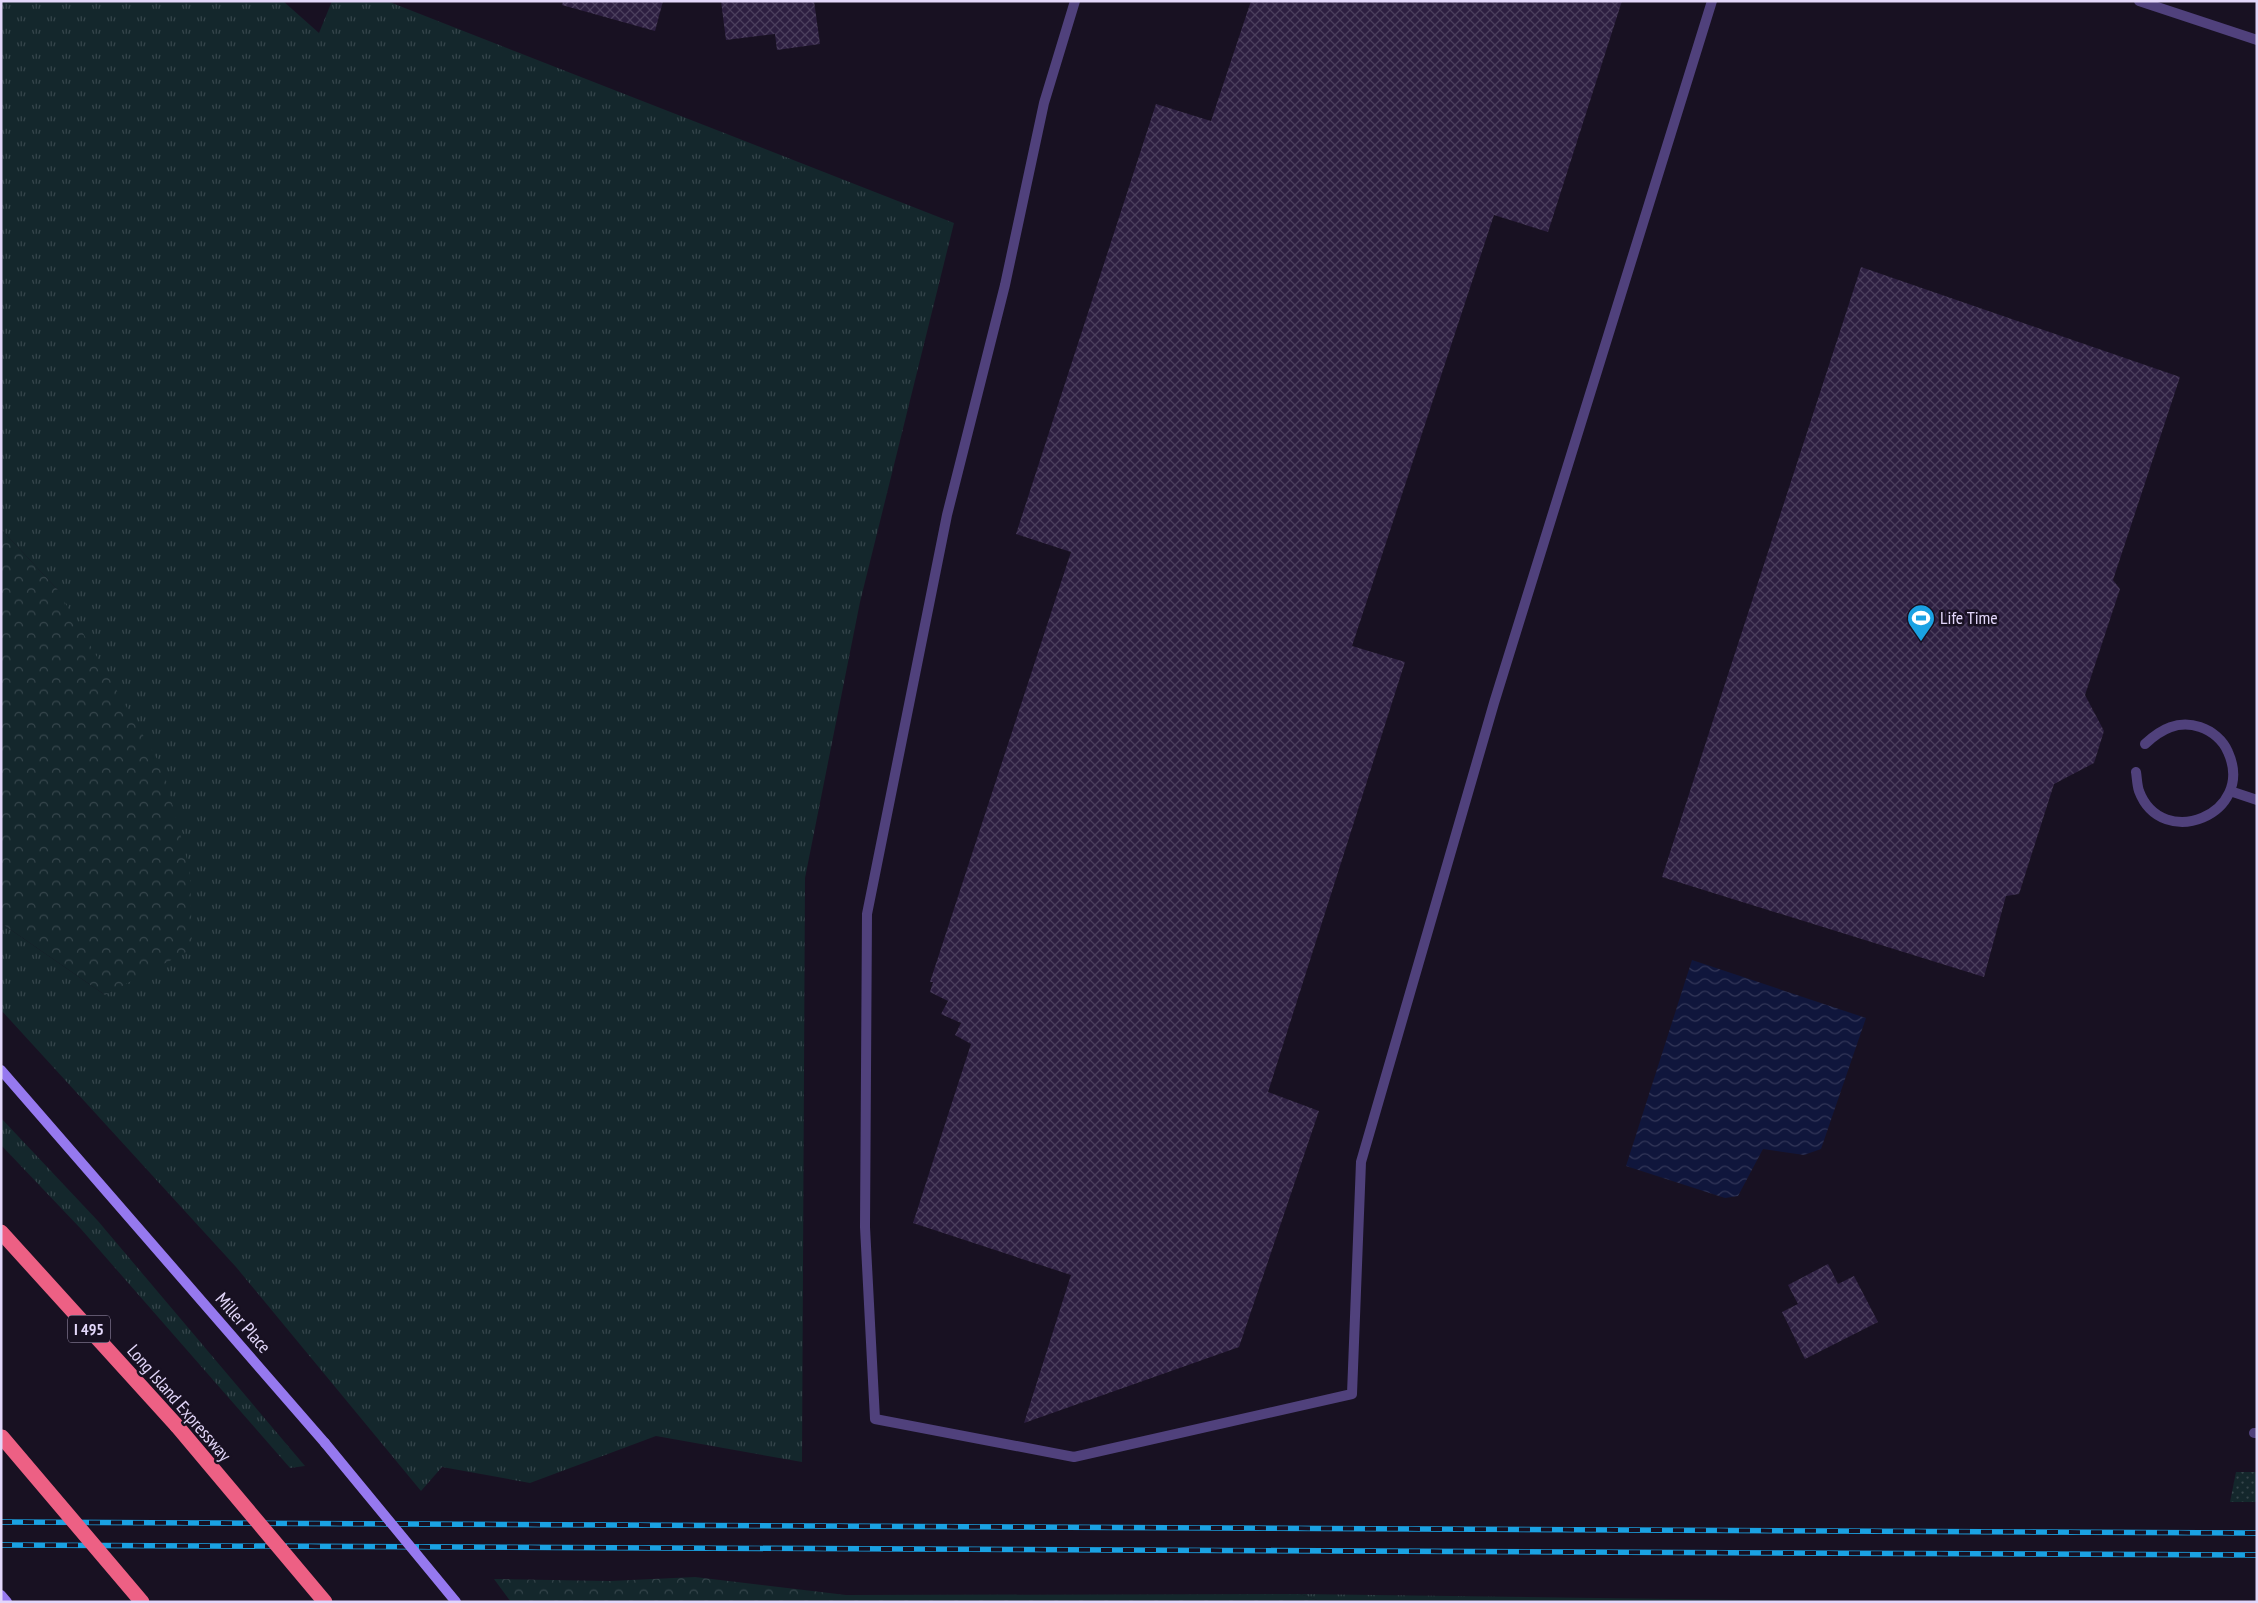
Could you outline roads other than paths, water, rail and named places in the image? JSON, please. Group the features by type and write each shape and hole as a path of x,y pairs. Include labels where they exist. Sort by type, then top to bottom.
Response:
{"highway":[{"name":"Long Island Expressway","path":"1,1232 177,1426 325,1602"},
{"path":"2,1437 142,1602"}],"main road":[{"name":"Miller Place","path":"1,1070 325,1443 456,1602"},
{"path":"1,1595 7,1602"}],"lane":[{"path":"1075,1 1044,103 1005,285 947,515 867,914 864,1227 875,1419 1074,1457 1352,1394 1361,1162 1492,712 1712,1"},
{"path":"2139,1 2257,40"},
{"path":"2136,772 2139,791 2154,811 2166,818 2181,822 2196,820 2211,814 2222,804 2230,791 2234,776 2232,760 2226,746 2207,729 2181,724 2156,733 2146,744"},
{"path":"2230,791 2257,800"}],"water":[{"path":"1692,960 1866,1018 1821,1149 1804,1155 1763,1149 1738,1196 1725,1198 1626,1166"}],"railway":[{"path":"1,1522 2257,1533"},
{"path":"1,1545 2257,1555"}],"place":[{"name":"Life Time","path":"1921,642"}]}
